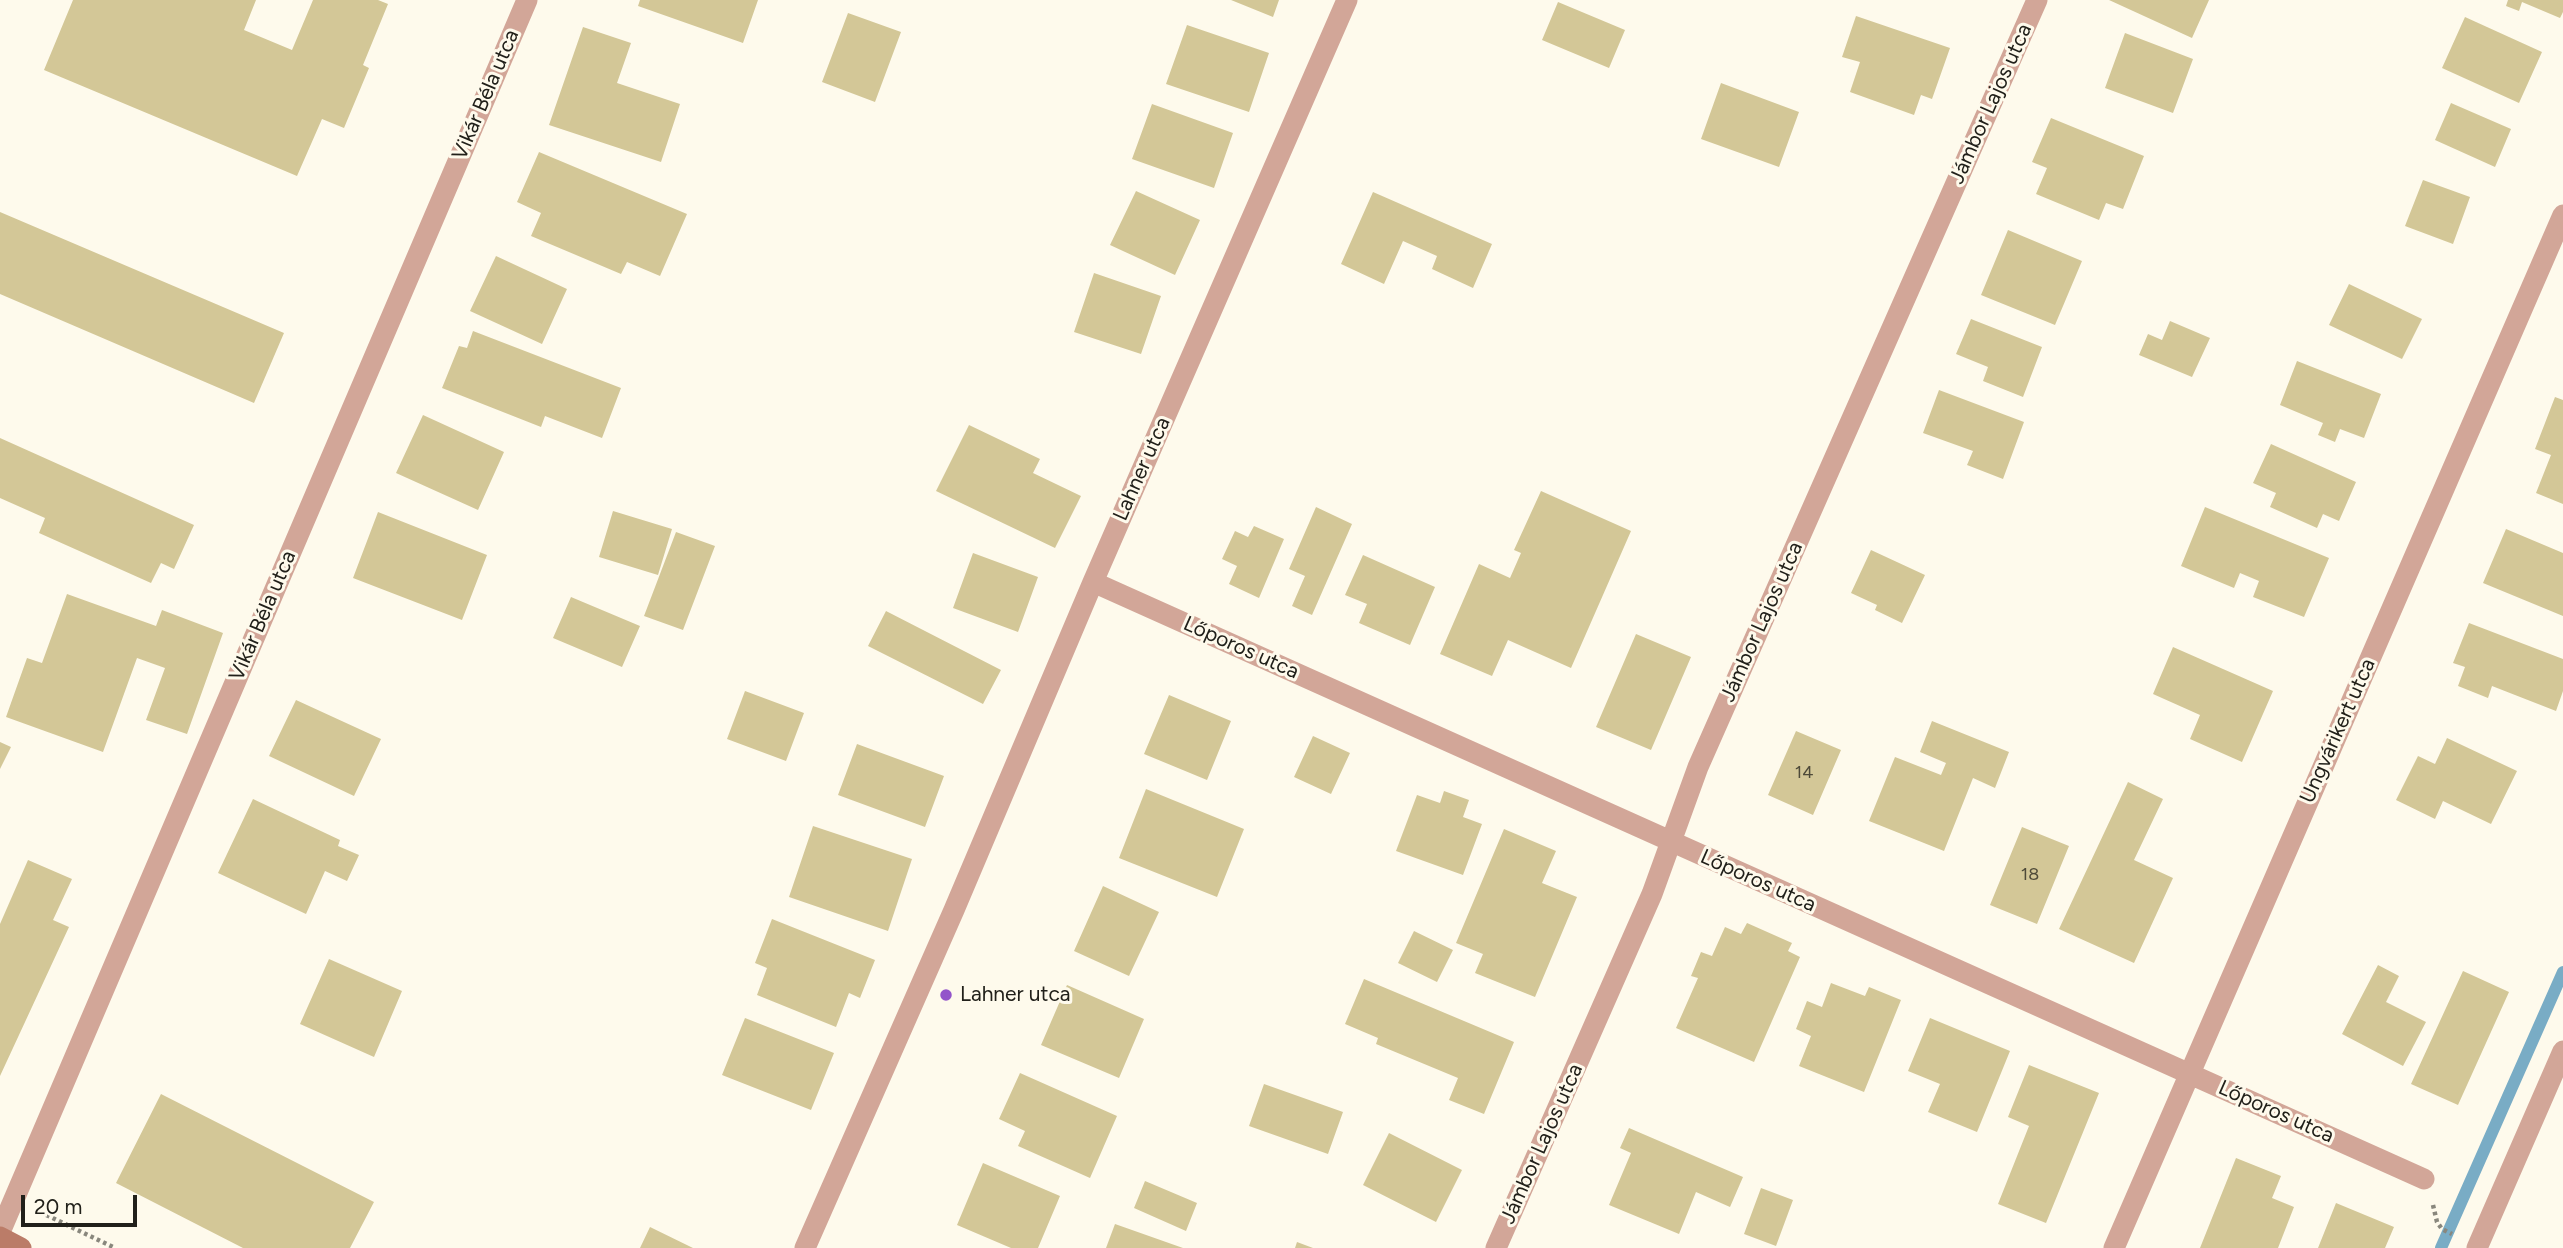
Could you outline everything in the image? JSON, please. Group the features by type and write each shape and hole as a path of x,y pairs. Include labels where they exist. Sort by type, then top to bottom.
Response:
{"main road":[{"path":"0,1234 21,1248"}],"street":[{"name":"Vikár Béla utca","path":"0,1234 527,0"},
{"name":"Lahner utca","path":"806,1248 1347,0"},
{"name":"Jámbor Lajos utca","path":"1496,1248 1652,894 1698,767 2037,0"},
{"name":"Ungvárikert utca","path":"2114,1248 2563,215"},
{"name":"Lőporos utca","path":"1093,582 2424,1179"},
{"path":"2477,1248 2563,1051"}],"path":[{"path":"14,1199 115,1248"}],"building":[{"path":"73,0 256,0 244,30 292,50 313,0 378,0 388,4 363,65 369,68 344,128 322,119 297,176 44,70"},
{"path":"640,0 758,0 743,43 638,6"},
{"path":"1231,0 1279,0 1273,17"},
{"path":"2109,0 2209,0 2192,38"},
{"path":"2508,0 2563,0 2563,12 2560,18 2522,2 2519,11 2506,6"},
{"path":"1558,2 1625,30 1609,68 1542,40"},
{"path":"848,13 901,32 875,102 822,82"},
{"path":"1856,16 1950,48 1932,99 1921,95 1914,115 1850,92 1860,62 1842,57"},
{"path":"2465,17 2542,52 2519,103 2442,68"},
{"path":"1187,25 1269,53 1249,112 1166,84"},
{"path":"583,27 631,43 617,83 680,104 661,162 549,125"},
{"path":"2125,33 2193,59 2173,113 2105,88"},
{"path":"1721,83 1799,112 1779,167 1701,139"},
{"path":"2451,103 2511,129 2495,167 2435,140"},
{"path":"1152,104 1233,133 1214,188 1132,159"},
{"path":"2051,118 2144,156 2123,209 2106,203 2099,220 2036,194 2047,168 2032,162"},
{"path":"539,152 687,214 660,276 627,262 621,274 531,236 541,213 517,202"},
{"path":"2423,180 2470,197 2453,244 2405,226"},
{"path":"1136,191 1200,220 1175,275 1110,245"},
{"path":"1373,192 1492,244 1473,288 1432,269 1437,256 1403,241 1384,284 1341,264"},
{"path":"0,212 284,333 254,403 0,294"},
{"path":"2008,230 2082,261 2055,325 1981,295"},
{"path":"496,256 567,289 542,344 470,311"},
{"path":"1094,273 1161,296 1141,354 1074,332"},
{"path":"2349,284 2422,319 2402,359 2329,325"},
{"path":"1971,319 2042,347 2023,397 1983,381 1988,367 1956,354"},
{"path":"2170,321 2210,338 2192,377 2139,355 2148,334 2162,340"},
{"path":"473,331 621,388 602,438 545,416 541,427 442,388 459,346 467,348"},
{"path":"2297,361 2381,394 2364,438 2340,429 2335,442 2318,435 2323,423 2280,405"},
{"path":"1939,390 2024,422 2003,479 1967,465 1973,451 1923,433"},
{"path":"2555,397 2563,400 2563,504 2536,493 2551,455 2535,449"},
{"path":"423,415 504,452 478,510 396,473"},
{"path":"969,425 1040,459 1033,473 1081,496 1055,548 936,491"},
{"path":"0,438 194,525 174,569 161,563 151,583 39,533 45,518 0,498"},
{"path":"2271,444 2356,482 2339,521 2323,514 2317,528 2270,507 2276,493 2253,483"},
{"path":"1541,491 1631,531 1571,668 1508,640 1492,676 1440,654 1479,564 1510,578 1521,553 1514,550"},
{"path":"1316,507 1352,524 1312,615 1292,606 1305,576 1289,569"},
{"path":"2205,507 2329,558 2304,617 2253,597 2259,581 2240,573 2234,588 2181,566"},
{"path":"613,511 672,529 658,575 599,557"},
{"path":"378,512 487,555 462,620 353,578"},
{"path":"1254,526 1284,539 1259,598 1229,584 1237,566 1222,559 1235,531 1248,537"},
{"path":"2506,529 2563,553 2563,616 2483,583"},
{"path":"676,532 715,546 683,630 644,616"},
{"path":"1871,550 1925,575 1902,623 1875,610 1877,605 1851,593"},
{"path":"973,553 1038,577 1018,632 953,608"},
{"path":"1363,555 1435,587 1410,645 1359,623 1367,604 1345,595"},
{"path":"67,594 156,626 162,610 223,633 187,734 146,720 165,668 137,658 103,752 6,717 27,658 42,663"},
{"path":"571,597 640,626 622,667 553,638"},
{"path":"886,611 1001,670 983,704 868,646"},
{"path":"2469,623 2563,659 2563,691 2556,711 2492,686 2488,698 2458,686 2465,667 2453,663"},
{"path":"1636,634 1691,657 1651,750 1596,727"},
{"path":"2173,647 2273,691 2242,762 2190,739 2200,715 2153,694"},
{"path":"745,691 804,713 786,761 727,739"},
{"path":"1169,695 1231,721 1207,780 1144,754"},
{"path":"296,700 381,739 354,796 269,756"},
{"path":"1932,721 2009,752 1995,788 1973,778 1944,851 1869,821 1895,757 1941,775 1946,763 1920,752"},
{"path":"1796,731 1841,750 1813,815 1768,795"},
{"path":"1313,736 1350,753 1331,794 1294,777"},
{"path":"2447,738 2517,771 2491,824 2443,801 2435,819 2396,800 2418,756 2435,764"},
{"path":"0,742 11,747 0,769"},
{"path":"857,744 944,776 925,827 838,795"},
{"path":"2128,782 2163,799 2134,860 2173,878 2134,963 2059,929"},
{"path":"1146,789 1244,829 1217,897 1119,858"},
{"path":"1444,791 1469,800 1463,817 1482,824 1463,875 1396,851 1417,795 1440,803"},
{"path":"253,799 340,840 338,846 359,855 347,881 325,871 306,914 218,873"},
{"path":"813,826 912,859 888,931 789,897"},
{"path":"2022,827 2069,846 2037,924 1990,905"},
{"path":"1504,829 1556,851 1542,883 1577,897 1535,997 1475,973 1483,954 1456,943"},
{"path":"28,860 72,879 53,920 69,927 0,1076 0,924"},
{"path":"1103,886 1159,912 1129,976 1074,951"},
{"path":"772,919 875,960 860,998 849,993 836,1027 757,995 767,968 755,963"},
{"path":"1747,923 1792,943 1788,951 1800,957 1754,1062 1676,1028 1698,978 1691,976 1701,952 1712,956 1725,927 1741,934"},
{"path":"1414,931 1453,950 1437,982 1398,963"},
{"path":"329,959 402,991 374,1057 300,1024"},
{"path":"2378,965 2399,976 2386,1002 2426,1022 2403,1066 2342,1034"},
{"path":"2463,971 2509,992 2458,1105 2411,1084"},
{"path":"1364,979 1514,1042 1484,1114 1449,1100 1458,1078 1376,1044 1378,1038 1345,1024"},
{"path":"1831,983 1865,996 1869,987 1901,1000 1864,1092 1799,1066 1811,1036 1796,1029 1807,1001 1822,1007"},
{"path":"1067,985 1144,1019 1119,1078 1041,1045"},
{"path":"745,1018 834,1053 811,1110 722,1075"},
{"path":"1930,1018 2010,1051 1977,1132 1928,1112 1940,1084 1908,1071"},
{"path":"2029,1065 2099,1093 2046,1223 1998,1204 2029,1126 2008,1117"},
{"path":"1020,1073 1117,1116 1090,1178 1018,1146 1025,1131 999,1119"},
{"path":"1264,1084 1343,1112 1328,1154 1249,1126"},
{"path":"161,1094 374,1202 350,1248 243,1248 116,1183"},
{"path":"1629,1128 1743,1177 1730,1207 1696,1192 1679,1234 1609,1205 1631,1153 1620,1148"},
{"path":"1389,1133 1462,1170 1436,1222 1363,1185"},
{"path":"2236,1158 2281,1176 2272,1198 2294,1207 2278,1248 2200,1248"},
{"path":"983,1163 1060,1196 1038,1248 1011,1248 957,1225"},
{"path":"1145,1181 1197,1203 1186,1231 1134,1208"},
{"path":"1761,1188 1793,1200 1776,1246 1744,1234"},
{"path":"2336,1203 2394,1227 2385,1248 2318,1248"},
{"path":"1115,1224 1183,1248 1106,1248"},
{"path":"650,1227 693,1248 640,1248"},
{"path":"1297,1242 1313,1248 1295,1248"}],"waterway":[{"path":"2441,1248 2563,972"}],"place":[{"name":"Lahner utca","path":"946,995"}]}
